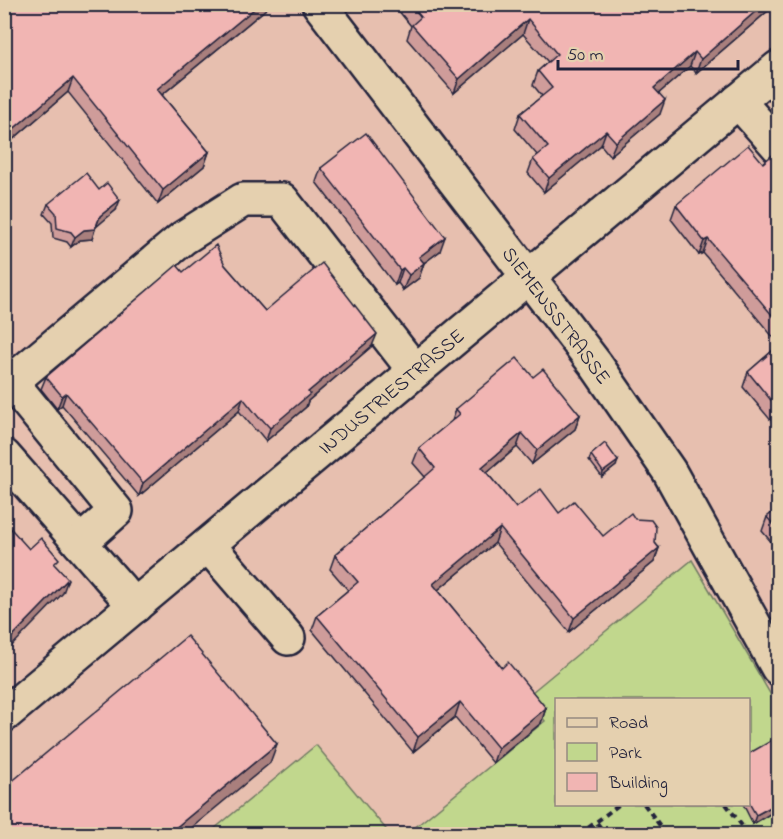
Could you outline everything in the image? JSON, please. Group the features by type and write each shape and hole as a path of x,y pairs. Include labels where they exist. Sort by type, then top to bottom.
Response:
{"street":[{"name":"SIEMENSSTRASSE","path":"319,4 596,365 669,471 772,648"},
{"name":"INDUSTRIESTRASSE","path":"4,715 778,68"},
{"path":"738,101 778,146"},
{"path":"80,543 116,511 11,382 183,238 243,200 282,200 416,371"},
{"path":"4,456 135,606"},
{"path":"208,545 288,638"}],"path":[{"path":"580,834 618,806"},
{"path":"645,806 666,834"},
{"path":"727,806 748,834"},
{"path":"597,823 606,834"}],"shaded area":[{"path":"5,5 778,5 778,704 692,560 526,698 545,721 407,834 390,834 316,746 208,834 5,834"}],"green space":[{"path":"692,560 778,707 778,834 407,834 545,721 526,697"},
{"path":"316,745 390,834 208,834"}],"building":[{"path":"13,4 260,4 157,89 209,152 163,190 73,78 4,137 4,12"},
{"path":"410,4 764,4 701,59 695,52 654,88 665,100 616,142 606,131 549,178 533,159 548,147 520,114 552,88 538,71 557,54 528,19 459,79 412,25 421,17"},
{"path":"366,133 445,237 419,257 424,263 409,275 403,268 400,270 321,168"},
{"path":"748,145 763,163 776,152 778,156 776,182 778,185 778,322 708,239 704,241 676,205"},
{"path":"86,173 99,190 107,183 120,200 100,216 95,229 84,230 75,237 71,232 57,228 56,213 48,204"},
{"path":"216,245 225,265 265,311 322,263 377,334 308,392 310,394 270,428 243,398 143,483 66,393 62,396 46,377 177,265 183,272"},
{"path":"778,346 778,409 748,372"},
{"path":"517,358 533,377 543,369 580,415 537,450 522,433 482,467 516,508 541,489 559,513 574,501 603,536 631,513 635,519 651,520 656,527 655,543 659,548 574,618 500,528 433,584 502,668 508,662 546,708 498,748 460,702 418,737 317,616 358,582 335,555 435,468 419,448 460,414 456,409"},
{"path":"605,443 618,461 603,472 591,455"},
{"path":"778,508 778,530 767,517"},
{"path":"4,521 29,549 41,538 59,559 54,564 68,579 4,645"},
{"path":"187,636 277,744 168,834 4,834 4,788"},
{"path":"776,738 778,743 778,803 756,815 750,804 750,753"}]}
